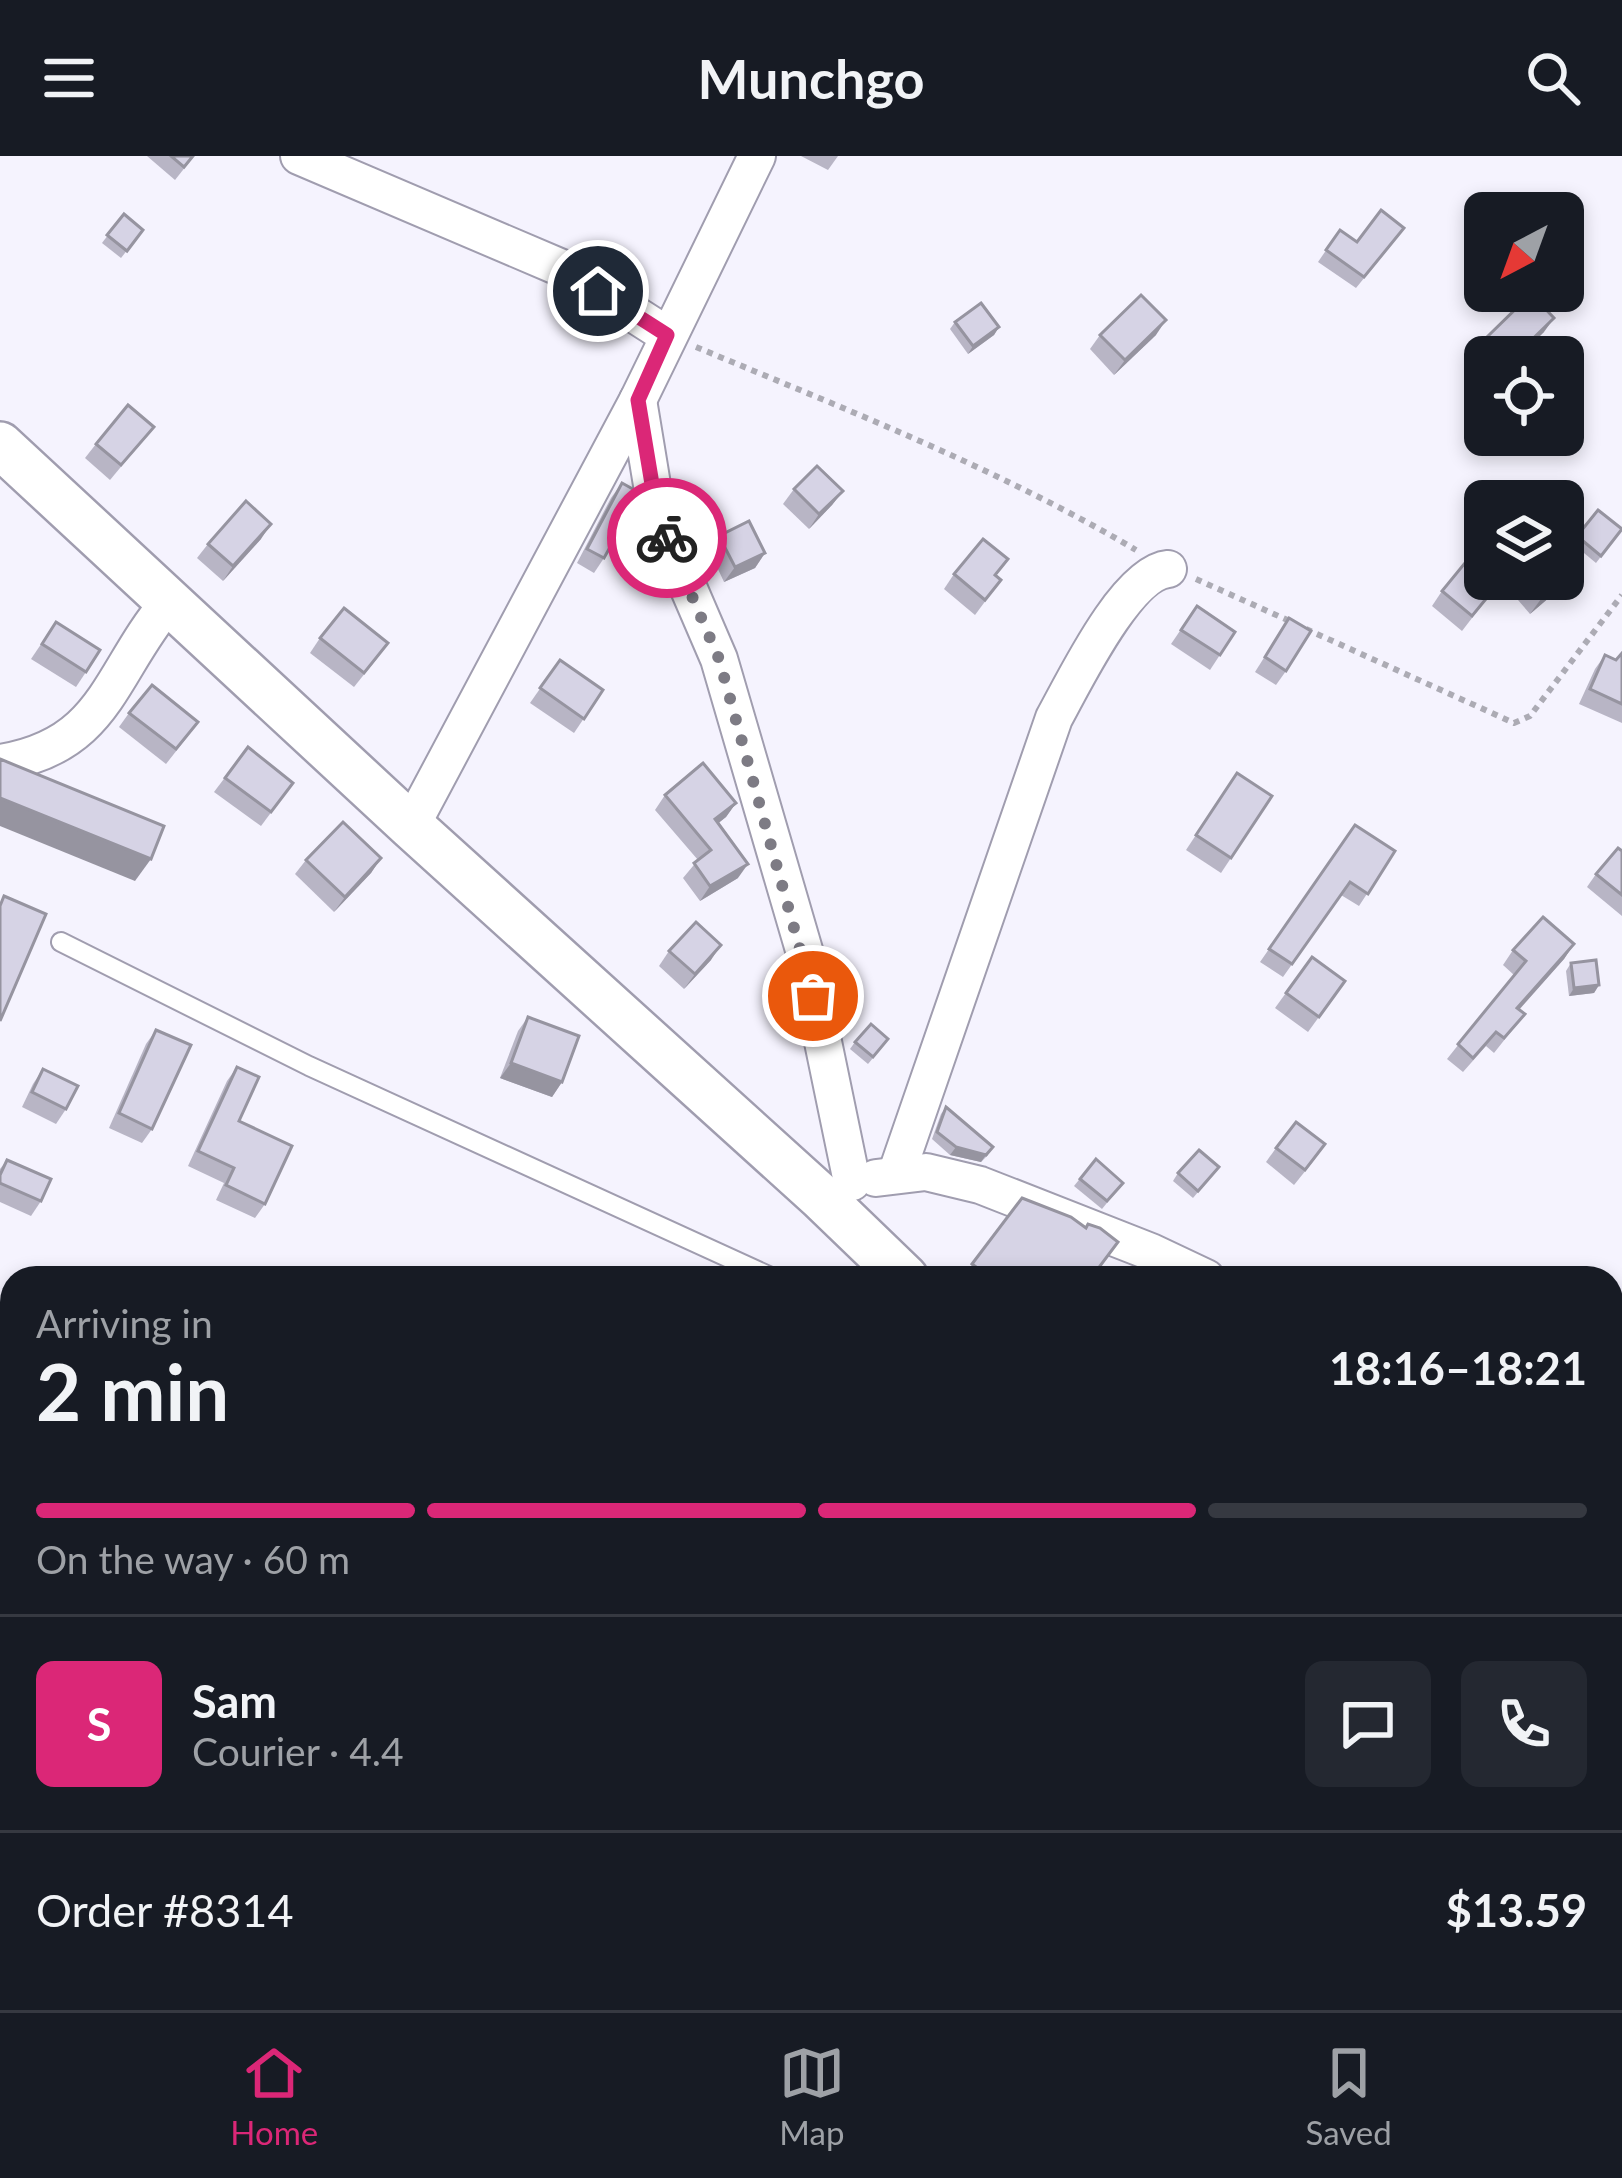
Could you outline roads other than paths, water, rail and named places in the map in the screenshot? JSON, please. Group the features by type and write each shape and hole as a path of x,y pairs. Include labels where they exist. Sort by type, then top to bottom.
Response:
{"street":[{"path":"298,156 564,269 667,335"},
{"path":"411,826 638,400 757,156"},
{"path":"638,400 657,514 719,659 803,950 837,1190"},
{"path":"0,445 411,826 837,1190 895,1266"},
{"path":"896,1175 1054,718 1092,647 1141,582 1161,568 1168,569"},
{"path":"0,763 47,753 73,736 95,715 148,626 169,602"},
{"path":"837,1190 926,1172 980,1184 1180,1266"}],"lane":[{"path":"61,943 309,1066 747,1266"}]}
